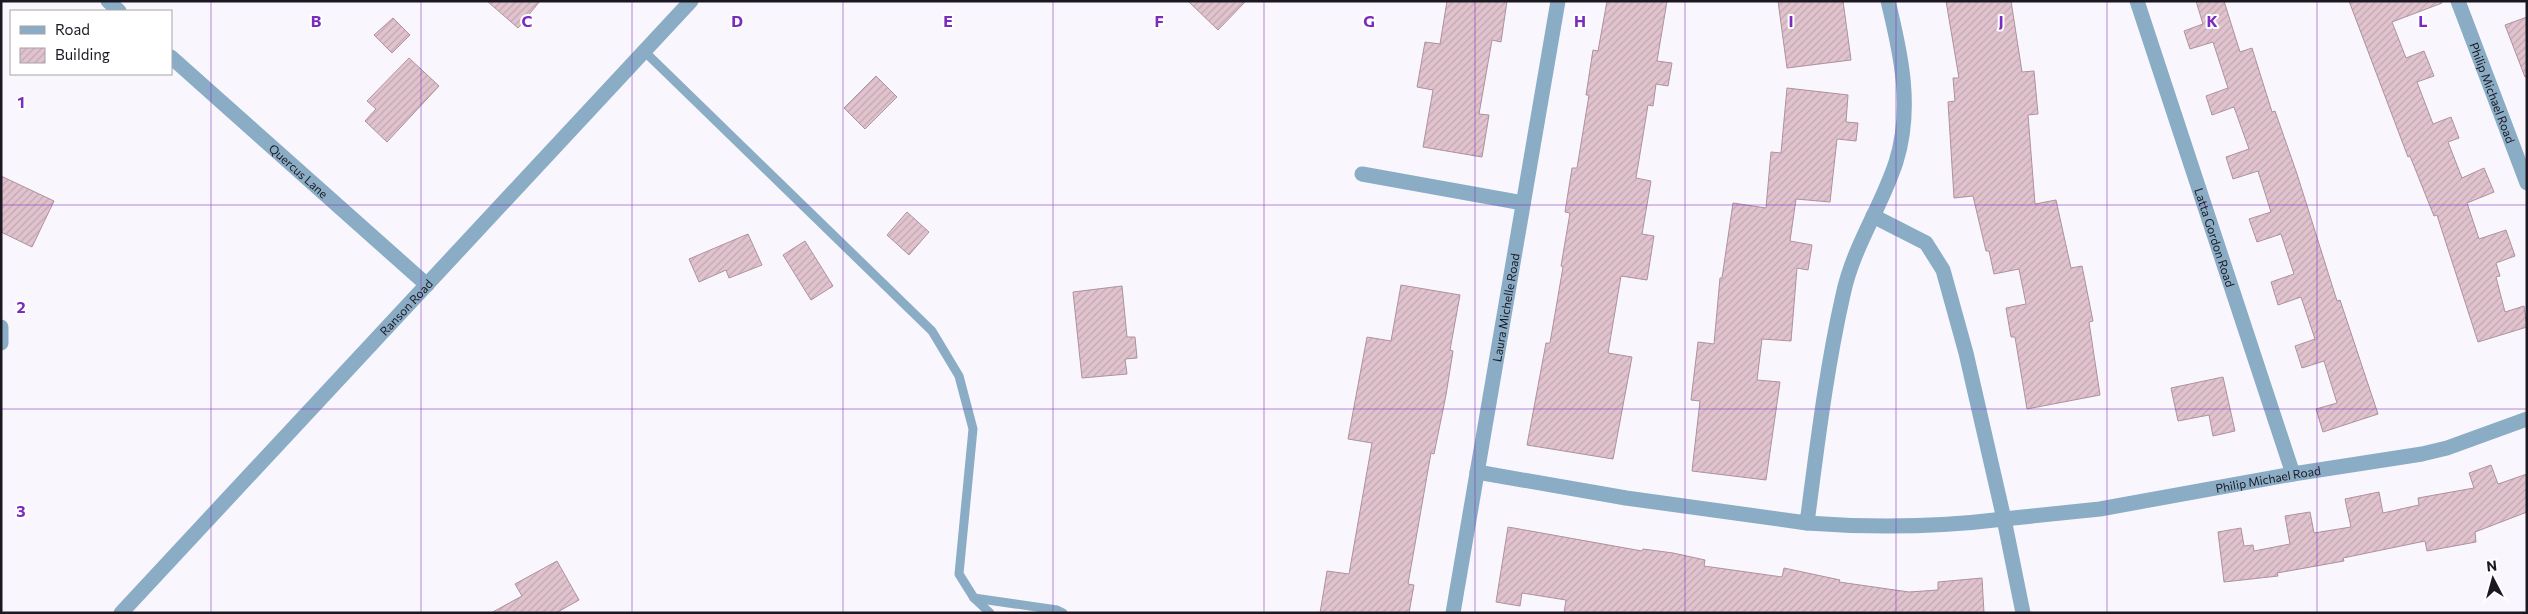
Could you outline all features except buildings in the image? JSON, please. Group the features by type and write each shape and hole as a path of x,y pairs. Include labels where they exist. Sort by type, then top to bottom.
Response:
{"street":[{"path":"108,1 118,10"},
{"name":"Ranson Road","path":"121,613 690,1"},
{"name":"Laura Michelle Road","path":"1453,613 1558,1"},
{"path":"1807,523 1821,415 1843,294 1857,248 1873,216 1896,161 1905,102 1903,71 1888,1"},
{"name":"Latta Gordon Road","path":"2137,1 2293,474"},
{"name":"Philip Michael Road","path":"2458,1 2527,183"},
{"name":"Quercus Lane","path":"172,58 428,285"},
{"path":"1362,174 1523,203"},
{"path":"1873,216 1926,243 1943,270 1966,353 2004,519 2023,613"},
{"path":"1,327 1,343"},
{"name":"Philip Michael Road","path":"1477,472 1626,498 1807,523 1843,526 1946,526 2100,509 2293,474 2422,454 2447,448 2527,419"}],"lane":[{"path":"644,51 932,331 959,376 973,429 959,574 974,598 990,613"},
{"path":"974,598 1057,610 1064,613"}]}
